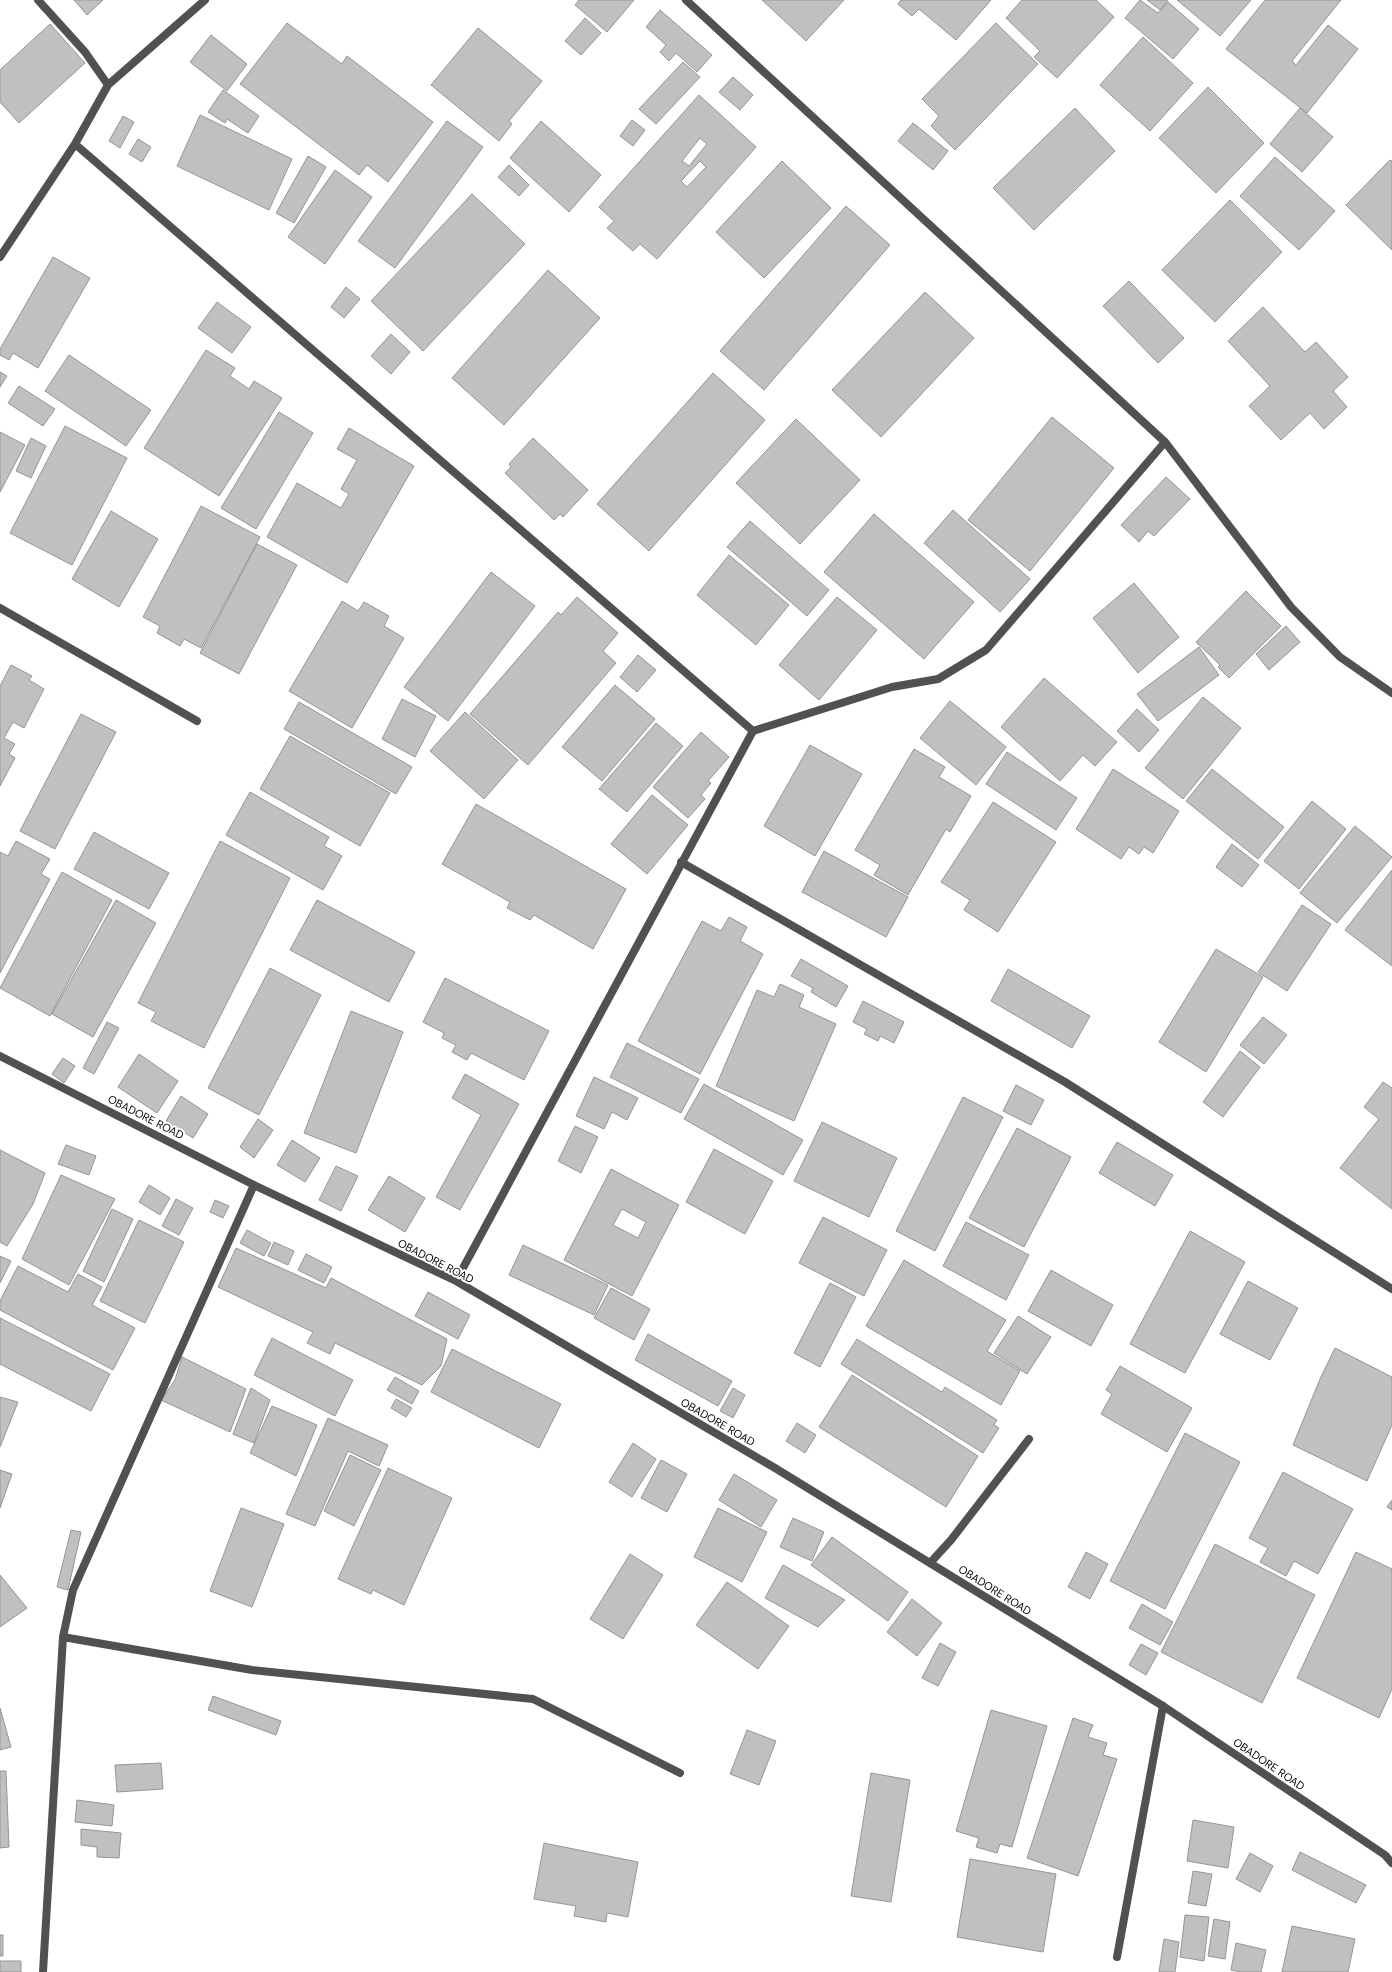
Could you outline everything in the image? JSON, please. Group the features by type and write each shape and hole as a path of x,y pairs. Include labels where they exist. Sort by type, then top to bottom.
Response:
{"street":[{"path":"38,0 85,52 108,85"},
{"path":"0,257 75,144 108,85 205,0"},
{"path":"686,0 1165,442 1291,607 1340,657 1392,693"},
{"path":"75,144 753,731"},
{"path":"456,1281 753,731 892,687 938,679 986,650 1165,442"},
{"path":"0,608 197,721"},
{"path":"681,862 1065,1082 1392,1289"},
{"name":"OBADORE ROAD","path":"0,1056 254,1184 456,1281 775,1468 1163,1706 1385,1855 1392,1863"},
{"path":"43,1972 63,1637 73,1590 254,1184"},
{"path":"930,1563 951,1540 1029,1439"},
{"path":"63,1637 252,1670 533,1699 680,1773"},
{"path":"1117,1957 1163,1706"}],"building":[{"path":"74,0 103,0 87,15"},
{"path":"579,0 634,0 607,32 575,5"},
{"path":"762,0 844,0 806,41"},
{"path":"901,0 991,0 956,40 919,9 912,16 898,4"},
{"path":"1022,0 1096,0 1114,17 1057,78 1034,57 1040,51 1006,18"},
{"path":"1140,0 1158,13 1168,2 1199,29 1173,59 1125,18"},
{"path":"1147,0 1168,0 1160,10"},
{"path":"1177,0 1251,0 1220,36"},
{"path":"1265,0 1341,0 1292,61 1296,65 1328,25 1358,49 1307,113 1226,49"},
{"path":"660,10 712,55 697,72 676,53 669,61 660,52 666,45 646,27"},
{"path":"585,18 601,33 581,55 565,41"},
{"path":"287,23 342,64 347,56 433,122 388,182 367,165 359,175 240,84"},
{"path":"996,23 1038,64 955,150 931,126 939,116 922,99"},
{"path":"50,24 85,63 19,123 0,102 0,70"},
{"path":"478,28 542,81 509,121 512,124 499,141 431,85"},
{"path":"211,35 247,64 227,91 190,62"},
{"path":"1143,37 1193,83 1150,131 1100,85"},
{"path":"683,62 700,77 656,124 639,109"},
{"path":"733,77 753,95 740,110 719,92"},
{"path":"1208,87 1264,143 1216,193 1159,138"},
{"path":"223,90 259,116 248,133 227,119 225,123 208,112"},
{"path":"699,95 756,147 657,259 640,244 633,251 607,228 614,221 599,207","holes":["700,138 707,144 689,166 682,161","700,161 706,167 687,187 681,181"]},
{"path":"1075,108 1115,151 1034,230 993,188"},
{"path":"1300,108 1333,137 1302,172 1270,144"},
{"path":"200,115 292,159 269,210 177,166"},
{"path":"123,116 134,122 120,148 109,141"},
{"path":"632,120 645,130 633,146 620,136"},
{"path":"447,121 483,147 395,268 358,241"},
{"path":"541,121 601,175 569,212 510,158"},
{"path":"913,123 948,151 933,170 898,141"},
{"path":"138,139 151,147 142,162 129,154"},
{"path":"308,156 326,167 294,223 276,213"},
{"path":"1275,157 1335,211 1299,250 1240,196"},
{"path":"1390,160 1392,161 1392,250 1346,205"},
{"path":"782,161 831,208 764,278 716,232"},
{"path":"509,165 529,185 519,196 498,177"},
{"path":"335,170 372,197 325,264 288,237"},
{"path":"472,194 525,244 423,351 371,301"},
{"path":"1230,200 1282,252 1215,322 1162,270"},
{"path":"846,206 890,245 764,390 720,351"},
{"path":"53,257 90,278 38,368 13,353 9,360 0,355 0,349"},
{"path":"548,270 600,318 504,425 452,378"},
{"path":"1129,281 1184,338 1158,363 1103,306"},
{"path":"346,287 360,299 344,318 331,307"},
{"path":"925,292 974,338 881,437 832,390"},
{"path":"217,302 251,327 232,353 198,328"},
{"path":"1263,307 1305,352 1316,342 1348,377 1333,391 1347,407 1324,429 1310,413 1281,440 1249,406 1270,386 1228,341"},
{"path":"391,334 410,352 391,374 371,356"},
{"path":"206,350 235,368 230,376 249,389 254,381 282,398 219,496 144,448"},
{"path":"69,355 151,410 126,446 45,391"},
{"path":"0,372 7,376 0,387"},
{"path":"713,373 765,420 649,551 597,504"},
{"path":"19,386 55,409 43,426 8,403"},
{"path":"279,412 313,433 256,529 221,508"},
{"path":"1052,417 1114,468 1030,571 968,520"},
{"path":"796,419 860,480 800,544 736,483"},
{"path":"65,426 127,458 72,565 10,533"},
{"path":"349,428 414,466 347,583 267,537 297,483 341,508 349,494 341,489 357,460 337,449"},
{"path":"0,432 25,445 0,492"},
{"path":"31,438 46,446 31,478 16,471"},
{"path":"533,438 588,490 563,517 560,514 554,520 505,473 511,467 509,464"},
{"path":"1166,477 1190,499 1154,536 1148,531 1139,542 1121,525"},
{"path":"201,506 260,537 201,648 184,639 180,646 157,633 160,626 143,617"},
{"path":"953,510 1030,579 1000,612 924,543"},
{"path":"111,511 158,539 119,607 72,579"},
{"path":"874,514 974,602 924,659 824,572"},
{"path":"750,521 829,590 807,616 727,547"},
{"path":"257,544 297,565 239,674 200,653"},
{"path":"729,555 789,605 756,645 697,595"},
{"path":"491,572 535,606 448,721 404,687"},
{"path":"1134,583 1179,637 1138,673 1093,618"},
{"path":"1246,591 1281,626 1229,678 1218,667 1220,665 1196,642"},
{"path":"577,597 618,633 603,651 616,663 528,765 470,714 558,612 561,615"},
{"path":"837,597 877,630 819,700 779,665"},
{"path":"342,601 358,611 364,602 389,616 384,626 404,638 352,728 289,691"},
{"path":"1286,626 1300,642 1269,670 1256,654"},
{"path":"1199,647 1219,675 1158,721 1137,694"},
{"path":"638,655 656,670 637,692 620,677"},
{"path":"11,665 32,676 29,680 44,689 24,728 13,722 4,738 15,744 9,754 15,758 0,786 0,686"},
{"path":"1044,678 1117,742 1095,766 1083,755 1060,781 1001,727"},
{"path":"615,685 655,719 602,781 562,747"},
{"path":"1203,697 1241,728 1183,799 1145,768"},
{"path":"402,699 436,716 415,757 382,739"},
{"path":"950,701 1006,747 976,785 920,738"},
{"path":"299,702 412,767 396,794 284,729"},
{"path":"1137,709 1159,730 1139,752 1117,731"},
{"path":"465,712 518,760 484,799 430,751"},
{"path":"81,714 116,732 55,849 20,831"},
{"path":"656,723 683,746 627,812 599,789"},
{"path":"701,732 729,757 708,781 711,783 701,795 705,799 688,818 653,787"},
{"path":"290,736 390,793 360,846 260,789"},
{"path":"810,745 862,774 815,856 764,826"},
{"path":"914,749 945,767 939,777 971,796 950,832 946,829 908,895 874,875 880,865 855,850"},
{"path":"1007,752 1077,798 1056,830 986,784"},
{"path":"1113,769 1179,811 1153,853 1144,847 1139,854 1129,847 1121,859 1076,829"},
{"path":"1212,769 1284,827 1258,859 1186,801"},
{"path":"250,792 329,837 324,846 342,856 323,890 226,835"},
{"path":"652,795 688,825 647,874 611,844"},
{"path":"1312,801 1346,829 1299,889 1264,861"},
{"path":"993,802 1056,842 998,932 964,910 970,900 941,882"},
{"path":"476,804 626,889 593,949 534,915 530,920 507,908 510,902 442,864"},
{"path":"1355,826 1392,857 1337,923 1300,893"},
{"path":"94,832 169,873 149,909 74,869"},
{"path":"16,841 50,859 41,874 50,879 0,973 0,852 8,856"},
{"path":"220,841 290,878 204,1048 151,1021 156,1012 138,1003"},
{"path":"1232,844 1259,865 1242,887 1216,867"},
{"path":"824,851 908,897 886,937 802,892"},
{"path":"1392,870 1392,966 1345,930"},
{"path":"62,872 112,900 50,1016 0,988"},
{"path":"116,900 156,923 93,1037 52,1014"},
{"path":"317,900 415,952 389,1002 290,950"},
{"path":"1302,905 1331,924 1287,991 1258,972"},
{"path":"729,917 747,927 740,941 763,954 700,1074 638,1041 702,921 721,931"},
{"path":"1216,949 1263,977 1206,1072 1159,1042"},
{"path":"801,959 848,986 836,1007 811,992 813,988 791,976"},
{"path":"270,968 321,995 259,1115 208,1088"},
{"path":"1008,969 1090,1016 1072,1048 991,1001"},
{"path":"445,978 549,1031 524,1080 471,1053 467,1060 452,1052 456,1045 442,1038 444,1033 423,1022"},
{"path":"780,984 804,995 799,1007 836,1024 794,1121 716,1086 757,990 774,997"},
{"path":"863,1001 904,1022 894,1043 880,1036 878,1041 864,1034 867,1029 853,1022"},
{"path":"351,1011 403,1032 356,1153 304,1133"},
{"path":"1263,1017 1287,1035 1264,1064 1240,1045"},
{"path":"107,1022 119,1028 94,1074 83,1068"},
{"path":"627,1043 699,1079 681,1113 610,1077"},
{"path":"1240,1051 1260,1067 1223,1117 1203,1102"},
{"path":"139,1054 178,1081 157,1113 118,1087"},
{"path":"63,1058 75,1066 64,1083 52,1074"},
{"path":"465,1074 519,1104 460,1210 436,1197 481,1115 452,1098"},
{"path":"594,1077 638,1098 627,1120 612,1112 604,1129 576,1116"},
{"path":"1383,1082 1392,1088 1392,1209 1340,1168 1379,1119 1364,1107"},
{"path":"704,1084 803,1140 783,1175 684,1119"},
{"path":"1016,1085 1044,1100 1031,1125 1003,1111"},
{"path":"181,1096 208,1114 193,1138 166,1121"},
{"path":"963,1097 1003,1117 935,1251 896,1231"},
{"path":"258,1119 273,1130 254,1158 240,1147"},
{"path":"822,1122 897,1158 869,1217 794,1181"},
{"path":"575,1126 598,1137 581,1173 558,1161"},
{"path":"1017,1128 1071,1157 1024,1247 969,1218"},
{"path":"292,1140 320,1158 305,1182 277,1165"},
{"path":"1117,1142 1173,1175 1155,1206 1099,1173"},
{"path":"66,1145 96,1156 89,1175 58,1164"},
{"path":"714,1149 773,1181 745,1234 686,1202"},
{"path":"0,1150 45,1173 33,1204 7,1246 0,1242"},
{"path":"336,1166 358,1176 341,1211 319,1200"},
{"path":"611,1169 679,1205 632,1296 564,1260","holes":["622,1209 646,1222 638,1238 613,1225"]},
{"path":"61,1175 115,1199 69,1285 22,1259"},
{"path":"389,1176 425,1198 405,1232 368,1210"},
{"path":"149,1185 170,1198 160,1215 139,1202"},
{"path":"176,1199 193,1208 179,1235 162,1226"},
{"path":"215,1200 229,1206 223,1218 210,1212"},
{"path":"112,1209 133,1219 104,1282 83,1271"},
{"path":"823,1217 887,1250 864,1296 799,1263"},
{"path":"139,1220 184,1242 145,1323 100,1301"},
{"path":"966,1222 1029,1255 1006,1300 943,1266"},
{"path":"247,1230 271,1243 264,1256 240,1243"},
{"path":"1190,1231 1245,1262 1185,1373 1130,1344"},
{"path":"274,1242 294,1251 288,1265 268,1256"},
{"path":"523,1245 608,1285 594,1315 509,1275"},
{"path":"236,1248 326,1288 331,1278 447,1339 441,1366 422,1385 335,1343 330,1354 307,1343 313,1332 218,1287"},
{"path":"306,1254 332,1267 324,1283 298,1270"},
{"path":"0,1256 11,1261 0,1283"},
{"path":"904,1260 1006,1320 987,1351 1020,1371 1001,1405 866,1326"},
{"path":"18,1266 68,1292 78,1274 102,1287 92,1305 135,1328 113,1370 0,1310 0,1301"},
{"path":"1051,1270 1113,1305 1091,1346 1028,1311"},
{"path":"1248,1281 1298,1308 1270,1360 1220,1334"},
{"path":"830,1283 856,1297 820,1367 794,1353"},
{"path":"611,1288 650,1309 634,1340 594,1318"},
{"path":"428,1292 470,1315 458,1339 415,1316"},
{"path":"1018,1316 1051,1337 1027,1374 994,1353"},
{"path":"0,1318 110,1374 91,1411 0,1364"},
{"path":"648,1334 732,1381 718,1406 635,1360"},
{"path":"272,1338 353,1380 335,1416 254,1375"},
{"path":"857,1339 942,1392 945,1387 997,1420 994,1425 999,1428 983,1453 841,1364"},
{"path":"1335,1348 1392,1377 1392,1425 1367,1481 1293,1445 1320,1379"},
{"path":"452,1349 561,1404 539,1448 431,1392"},
{"path":"182,1357 246,1389 230,1432 161,1400 175,1380"},
{"path":"1120,1366 1192,1408 1167,1452 1101,1414 1112,1394 1106,1390"},
{"path":"852,1375 978,1456 946,1507 819,1427"},
{"path":"395,1377 419,1391 412,1404 387,1390"},
{"path":"251,1388 270,1400 254,1443 233,1434"},
{"path":"733,1388 745,1395 733,1418 720,1411"},
{"path":"0,1397 18,1402 0,1447"},
{"path":"396,1399 412,1408 406,1417 391,1408"},
{"path":"272,1406 317,1425 296,1476 250,1453"},
{"path":"328,1418 388,1445 379,1466 348,1451 315,1526 286,1514"},
{"path":"797,1423 816,1435 805,1453 786,1441"},
{"path":"1185,1433 1240,1462 1165,1609 1110,1581"},
{"path":"633,1443 656,1459 632,1497 609,1482"},
{"path":"350,1455 381,1470 354,1526 324,1511"},
{"path":"661,1460 687,1474 667,1512 641,1498"},
{"path":"388,1468 452,1498 404,1605 373,1590 371,1594 338,1579"},
{"path":"0,1470 12,1474 0,1508"},
{"path":"1283,1472 1353,1509 1318,1574 1294,1561 1286,1576 1260,1562 1268,1548 1249,1538"},
{"path":"734,1474 777,1500 761,1527 719,1500"},
{"path":"1392,1500 1392,1510 1387,1507"},
{"path":"241,1508 284,1524 252,1607 210,1591"},
{"path":"718,1508 767,1532 742,1582 694,1557"},
{"path":"793,1518 824,1532 812,1561 780,1547"},
{"path":"71,1530 81,1532 68,1590 57,1587"},
{"path":"832,1537 908,1592 888,1621 811,1565"},
{"path":"1215,1544 1315,1595 1262,1703 1161,1652"},
{"path":"1086,1552 1108,1564 1090,1599 1068,1587"},
{"path":"1356,1552 1392,1569 1392,1689 1379,1718 1297,1678"},
{"path":"630,1554 663,1575 623,1639 590,1619"},
{"path":"783,1565 845,1600 818,1627 765,1598"},
{"path":"0,1575 27,1608 0,1627"},
{"path":"727,1582 789,1626 758,1669 696,1625"},
{"path":"912,1599 942,1623 917,1656 887,1632"},
{"path":"1142,1604 1173,1622 1160,1645 1129,1628"},
{"path":"940,1643 956,1652 938,1686 922,1678"},
{"path":"1141,1644 1158,1653 1146,1675 1129,1665"},
{"path":"213,1696 281,1721 276,1735 208,1710"},
{"path":"0,1708 11,1747 0,1750"},
{"path":"991,1710 1047,1726 1012,1847 1000,1844 997,1853 976,1847 979,1838 956,1831"},
{"path":"1073,1718 1093,1725 1088,1737 1107,1743 1103,1755 1117,1759 1078,1876 1027,1858"},
{"path":"747,1730 776,1741 759,1785 730,1774"},
{"path":"161,1763 163,1789 117,1792 115,1765"},
{"path":"0,1771 6,1771 9,1847 0,1848"},
{"path":"871,1773 910,1780 891,1902 851,1896"},
{"path":"77,1800 114,1805 112,1826 75,1822"},
{"path":"1193,1820 1234,1827 1228,1868 1187,1861"},
{"path":"81,1829 121,1833 119,1858 97,1857 97,1847 81,1845"},
{"path":"544,1843 638,1862 628,1917 607,1913 606,1922 574,1916 576,1906 534,1899"},
{"path":"1300,1852 1366,1885 1356,1903 1292,1870"},
{"path":"1250,1853 1273,1866 1260,1892 1236,1879"},
{"path":"970,1859 1056,1874 1043,1952 957,1937"},
{"path":"1193,1871 1212,1874 1206,1906 1188,1903"},
{"path":"1185,1915 1209,1917 1204,1961 1180,1957"},
{"path":"1214,1919 1230,1922 1225,1959 1208,1956"},
{"path":"1292,1926 1355,1939 1348,1972 1282,1972"},
{"path":"0,1935 3,1935 3,1956 0,1956"},
{"path":"1164,1939 1179,1942 1175,1972 1159,1972"},
{"path":"1236,1943 1266,1950 1261,1972 1241,1972 1231,1970"},
{"path":"0,1961 21,1961 21,1972 0,1972"}]}
